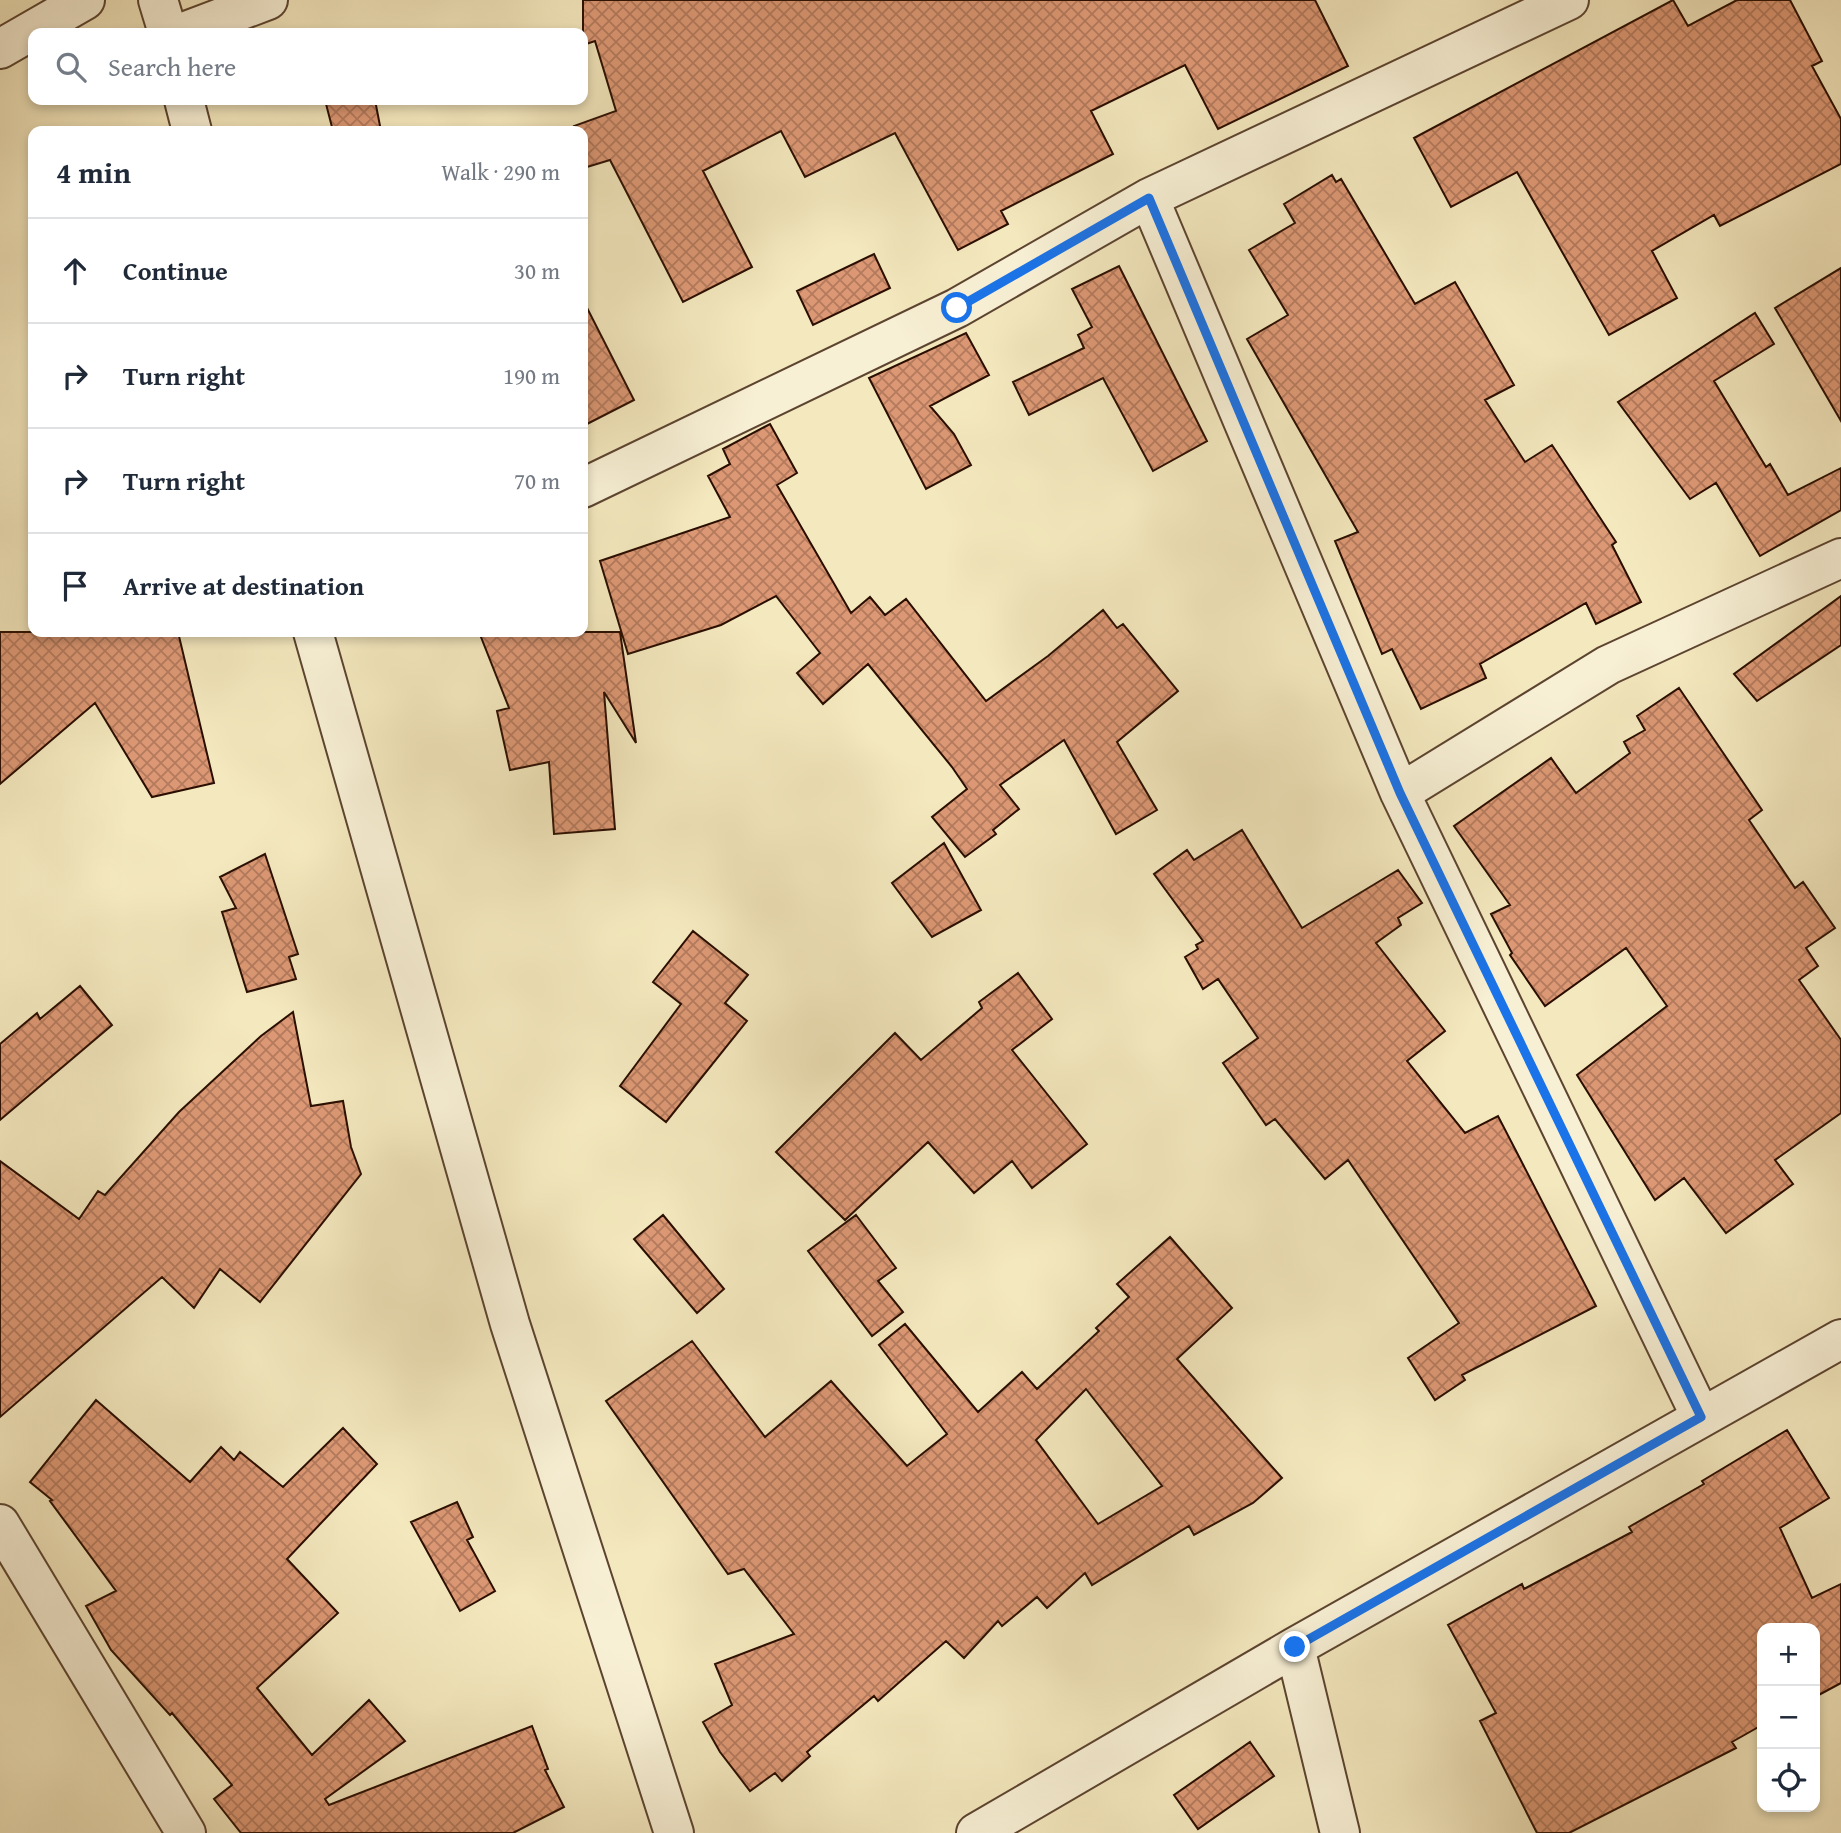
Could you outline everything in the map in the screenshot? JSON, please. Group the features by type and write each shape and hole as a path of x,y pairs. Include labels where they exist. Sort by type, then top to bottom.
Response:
{"street":[{"path":"36,28 85,0"},
{"path":"158,0 166,28"},
{"path":"194,28 268,0"},
{"path":"588,486 957,308 1149,198 1569,0"},
{"path":"0,49 28,33"},
{"path":"185,105 191,126"},
{"path":"1149,198 1400,793 1701,1417"},
{"path":"1400,793 1608,665 1841,558"},
{"path":"314,637 510,1324 674,1833"},
{"path":"976,1833 1295,1647 1841,1339"},
{"path":"0,1524 186,1833"},
{"path":"1295,1647 1340,1833"}],"building":[{"path":"583,0 1315,0 1348,66 1218,129 1185,65 1091,111 1113,154 1001,211 1008,224 958,250 895,133 805,177 781,131 703,171 752,267 683,302 610,160 588,167 588,126 574,126 616,111 595,41 588,43 588,28 583,28"},
{"path":"1673,0 1688,26 1737,0 1790,0 1822,61 1812,66 1841,119 1841,164 1720,226 1714,215 1652,251 1677,298 1609,335 1517,172 1451,207 1414,138"},
{"path":"326,105 376,105 380,126 332,126"},
{"path":"1332,175 1336,182 1341,179 1415,304 1455,282 1514,385 1485,400 1525,462 1552,445 1616,542 1612,545 1641,602 1596,624 1586,603 1480,664 1486,678 1421,709 1392,649 1382,654 1335,541 1358,532 1247,339 1288,315 1249,250 1295,223 1284,204"},
{"path":"874,254 890,288 813,325 797,291"},
{"path":"1119,266 1207,441 1153,471 1103,378 1029,415 1013,382 1084,348 1078,335 1092,327 1072,289"},
{"path":"1841,268 1841,421 1775,308"},
{"path":"588,310 634,400 588,423"},
{"path":"1755,313 1774,344 1714,381 1766,467 1770,464 1788,495 1841,468 1841,510 1760,556 1716,483 1690,499 1618,402"},
{"path":"966,333 989,375 930,406 954,434 971,465 926,489 869,378"},
{"path":"770,424 797,473 777,485 851,613 870,597 885,615 906,599 986,701 1048,656 1103,610 1117,628 1123,624 1178,691 1117,742 1157,810 1116,834 1064,740 1000,785 1019,809 993,830 996,834 965,857 932,817 967,789 952,767 868,664 823,704 797,673 820,653 776,596 721,625 628,654 600,561 730,517 708,476 730,464 723,449"},
{"path":"1841,596 1841,645 1757,701 1734,674"},
{"path":"0,632 28,632 28,637 179,637 214,783 152,797 95,703 0,784"},
{"path":"588,632 620,632 636,743 604,692 615,829 554,834 549,762 510,770 497,711 509,708 481,637 588,637"},
{"path":"1679,688 1762,810 1749,820 1795,888 1803,882 1835,928 1806,948 1818,966 1799,980 1841,1040 1841,1113 1775,1160 1793,1184 1726,1233 1684,1178 1655,1200 1577,1075 1667,1006 1626,948 1545,1006 1510,955 1512,953 1491,914 1510,905 1454,826 1551,758 1576,793 1630,753 1624,742 1645,730 1637,716"},
{"path":"1242,830 1302,928 1398,870 1422,903 1398,918 1401,925 1376,943 1445,1031 1407,1061 1465,1133 1498,1116 1596,1306 1462,1375 1465,1380 1435,1400 1408,1358 1459,1323 1348,1160 1325,1179 1275,1119 1266,1125 1223,1063 1258,1038 1218,979 1203,989 1185,957 1198,949 1196,945 1203,941 1154,874 1187,850 1194,860"},
{"path":"944,843 981,910 932,937 892,883"},
{"path":"265,854 298,954 289,957 296,979 247,992 222,912 236,908 220,877"},
{"path":"693,931 748,975 725,1003 747,1021 666,1122 620,1086 681,1004 653,982"},
{"path":"1018,973 1052,1019 1012,1050 1087,1144 1032,1188 1012,1161 974,1193 928,1142 845,1220 776,1152 895,1033 921,1060 982,1008 979,1002"},
{"path":"80,986 112,1025 0,1120 0,1044 37,1013 40,1019"},
{"path":"293,1012 311,1106 343,1101 351,1147 361,1174 260,1302 220,1269 194,1308 162,1277 0,1417 0,1161 79,1219 98,1191 105,1195 179,1112 261,1036"},
{"path":"663,1215 724,1289 697,1313 634,1239"},
{"path":"856,1215 896,1268 878,1281 903,1312 872,1336 808,1251"},
{"path":"1170,1237 1232,1308 1177,1359 1282,1478 1253,1503 1194,1535 1189,1526 1092,1585 1085,1573 1047,1608 1037,1597 1002,1626 998,1621 964,1658 946,1641 878,1701 874,1696 807,1752 810,1756 782,1781 775,1773 750,1791 720,1752 703,1722 732,1705 715,1664 794,1634 744,1569 728,1574 606,1401 692,1341 765,1437 831,1381 907,1466 947,1434 879,1345 905,1324 978,1412 1022,1372 1037,1389 1099,1331 1096,1328 1129,1297 1117,1284","holes":["1086,1389 1162,1486 1098,1524 1036,1440"]},
{"path":"96,1400 190,1482 221,1447 234,1460 240,1452 283,1487 343,1428 377,1464 287,1559 338,1613 257,1688 312,1755 369,1700 405,1741 325,1799 329,1805 532,1726 548,1769 545,1770 564,1807 513,1833 241,1833 214,1799 232,1785 172,1713 170,1715 111,1650 86,1606 116,1591 50,1501 52,1500 30,1482"},
{"path":"1787,1430 1829,1498 1780,1528 1812,1598 1841,1584 1841,1683 1820,1694 1820,1623 1757,1623 1757,1728 1732,1742 1736,1748 1569,1833 1537,1833 1480,1721 1496,1713 1448,1625 1522,1584 1524,1589 1632,1532 1629,1527 1704,1484 1702,1481"},
{"path":"457,1502 473,1537 467,1540 495,1591 460,1611 411,1522"},
{"path":"1250,1742 1274,1776 1198,1829 1174,1795"}],"route":[{"path":"957,308 1149,198 1400,793 1701,1417 1295,1647"}]}
